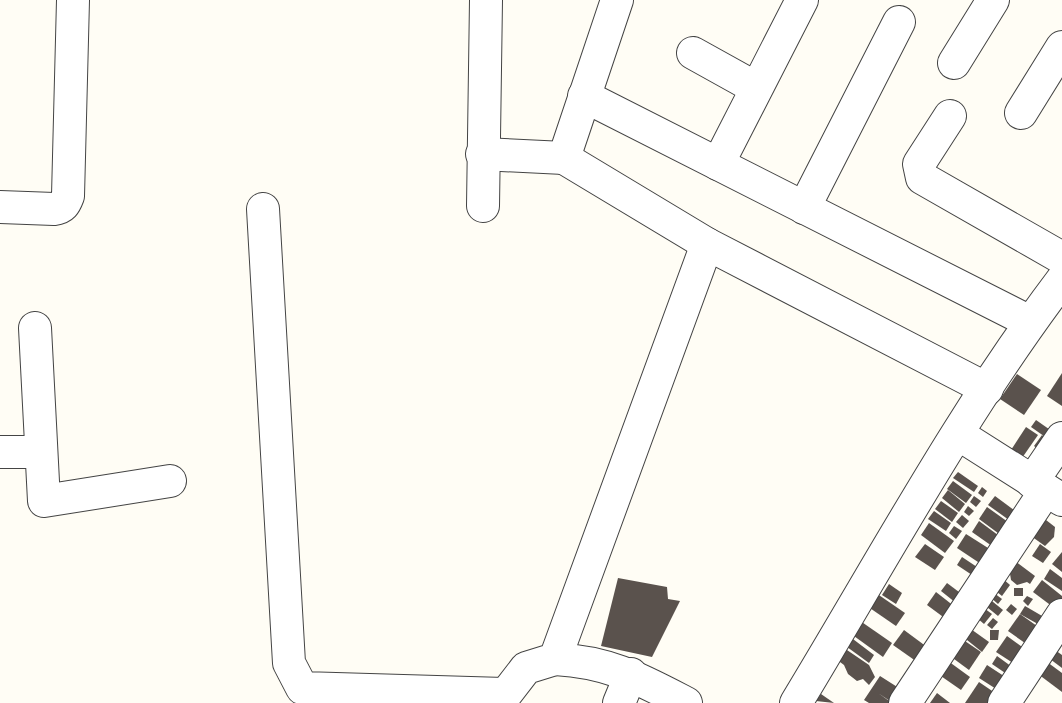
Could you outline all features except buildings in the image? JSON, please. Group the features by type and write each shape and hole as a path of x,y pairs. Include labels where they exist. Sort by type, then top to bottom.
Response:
{"street":[{"path":"0,207 60,208 66,203 73,0"},
{"path":"483,206 486,0"},
{"path":"564,158 617,0"},
{"path":"954,63 993,0"},
{"path":"718,164 799,1"},
{"path":"804,208 898,22"},
{"path":"1021,112 1062,48"},
{"path":"693,53 756,88"},
{"path":"584,96 1030,322"},
{"path":"950,116 919,164 922,178 1062,258"},
{"path":"482,154 564,158 706,244 987,389"},
{"path":"263,209 289,663 302,688 502,699 526,668 555,658 589,661 631,674 686,703"},
{"path":"555,658 706,244"},
{"path":"796,703 958,434 1030,322 1062,280"},
{"path":"35,328 44,501 170,481"},
{"path":"958,434 1047,491"},
{"path":"905,703 1047,491 1062,438"},
{"path":"0,452 41,452"},
{"path":"1004,703 1062,615"},
{"path":"619,703 631,674"}]}
